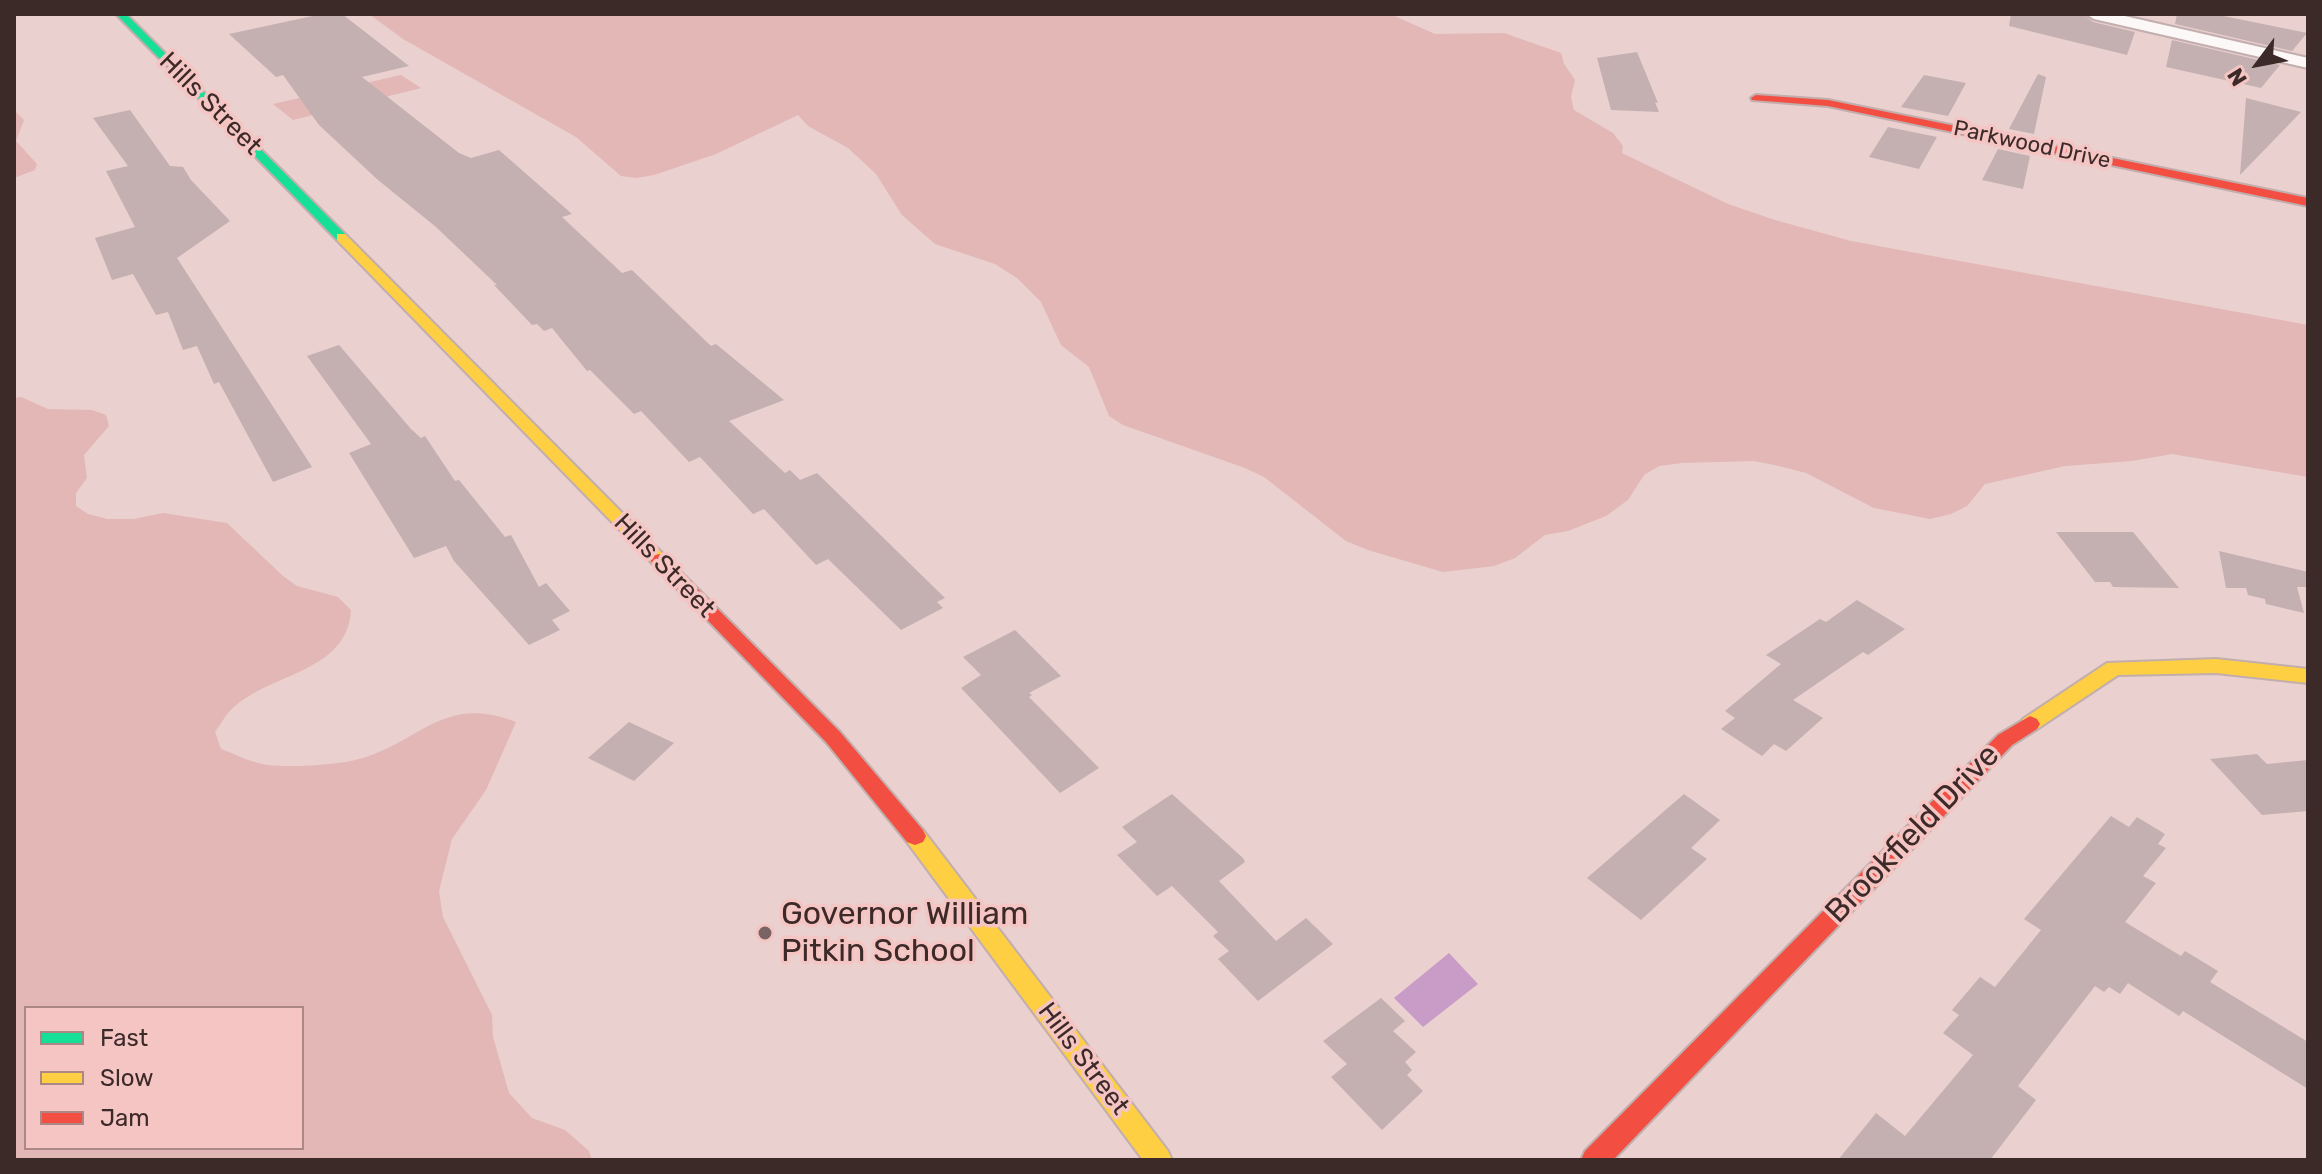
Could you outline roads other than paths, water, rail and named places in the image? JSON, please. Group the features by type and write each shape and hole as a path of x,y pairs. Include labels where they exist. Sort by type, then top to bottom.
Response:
{"street":[{"name":"Hills Street","path":"121,14 833,737 902,819 1159,1160"},
{"path":"2094,14 2308,63"},
{"name":"Parkwood Drive","path":"1756,98 1828,103 2308,202"},
{"name":"Brookfield Drive","path":"1594,1160 2005,740 2114,668 2216,666 2308,676"}],"place":[{"name":"Governor William Pitkin School","path":"765,933"}]}
